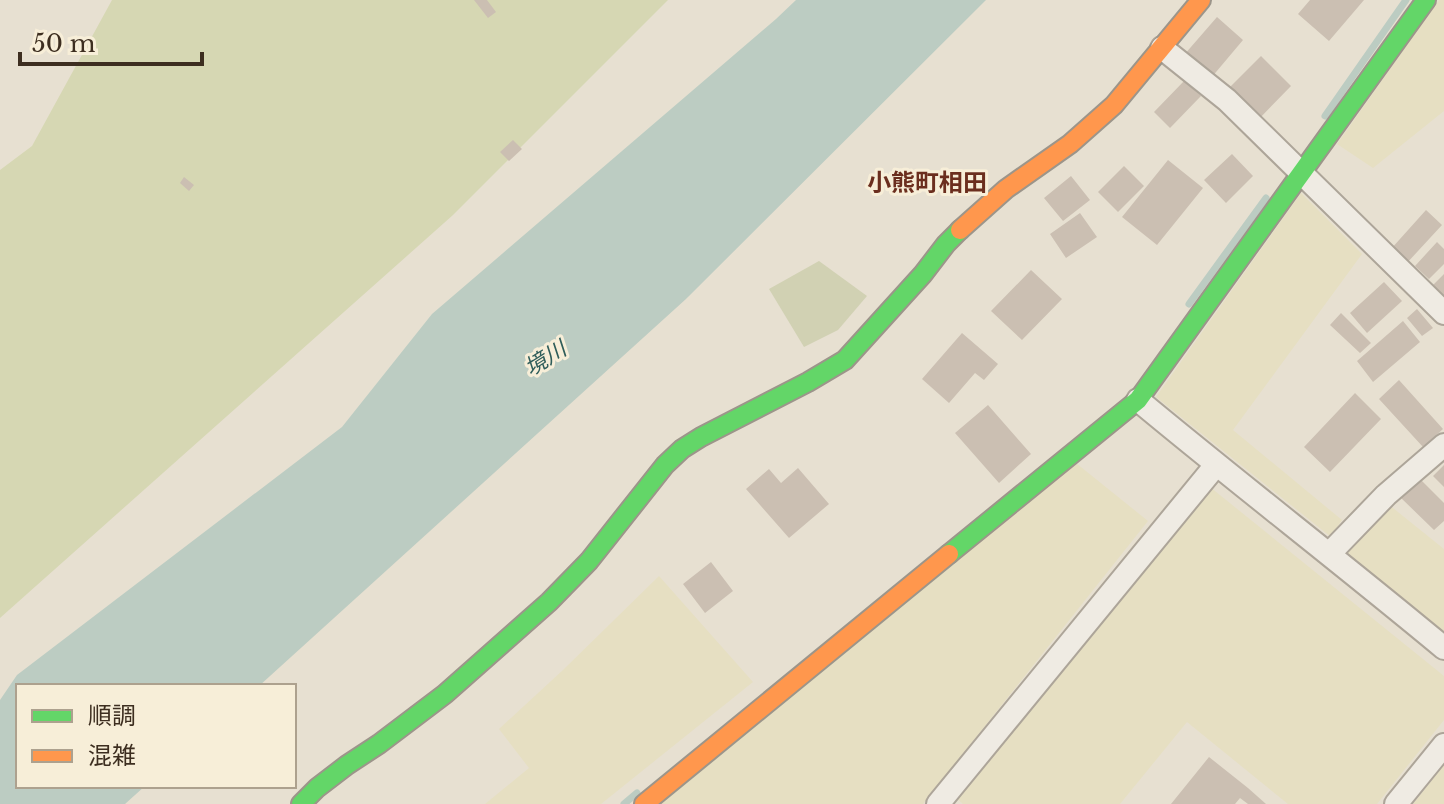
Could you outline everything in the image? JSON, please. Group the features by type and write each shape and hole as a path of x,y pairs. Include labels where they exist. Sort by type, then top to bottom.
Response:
{"street":[{"path":"301,804 347,765 445,694 549,602 589,561 665,465 682,449 845,360 971,218 1070,144 1114,105 1201,0"},
{"path":"644,804 1138,400 1294,166 1426,0"},
{"path":"1162,48 1227,100 1444,313"},
{"path":"1138,400 1444,648"},
{"path":"1330,553 1386,495 1444,445"},
{"path":"938,804 1216,465"},
{"path":"1396,804 1444,745"}],"shaded area":[{"path":"1439,0 1444,0 1444,111 1373,168 1337,144"},
{"path":"1301,193 1362,254 1233,430 1342,520 1331,537 1156,397"},
{"path":"1071,459 1148,521 923,804 655,804"},
{"path":"1210,487 1444,676 1444,720 1377,804 1288,804 1187,722 1120,804 963,804 955,797"},
{"path":"1388,504 1444,549 1444,636 1340,552"},
{"path":"659,576 753,682 601,804 485,804 529,768 499,729"},
{"path":"1444,765 1444,804 1413,804"}],"green space":[{"path":"112,0 668,0 453,215 0,618 0,170 32,146"},
{"path":"819,261 867,296 838,330 804,347 769,289"}],"water":[{"name":"境川","path":"796,0 986,0 686,299 261,684 16,684 16,788 143,788 125,804 0,804 0,700 17,675 342,427 432,314"}],"building":[{"path":"474,0 487,0 496,12 488,18"},
{"path":"1310,0 1364,0 1329,41 1298,14"},
{"path":"1217,17 1243,40 1211,78 1184,55"},
{"path":"1261,56 1291,86 1257,121 1226,91"},
{"path":"1184,81 1201,96 1170,128 1154,112"},
{"path":"513,140 522,149 509,161 500,152"},
{"path":"1232,154 1253,176 1226,203 1204,180"},
{"path":"1168,160 1203,188 1157,245 1122,217"},
{"path":"1124,166 1144,186 1118,212 1098,192"},
{"path":"1071,176 1090,200 1063,221 1044,198"},
{"path":"184,177 194,185 189,191 180,183"},
{"path":"1426,210 1442,225 1406,264 1391,249"},
{"path":"1080,213 1097,237 1066,258 1050,234"},
{"path":"1437,242 1444,249 1444,264 1429,279 1415,266"},
{"path":"1031,270 1062,299 1022,340 991,311"},
{"path":"1444,274 1444,299 1432,286"},
{"path":"1384,282 1402,301 1367,333 1350,313"},
{"path":"1417,309 1433,328 1422,336 1407,318"},
{"path":"1341,313 1371,343 1360,353 1330,325"},
{"path":"1403,321 1420,342 1373,382 1357,361"},
{"path":"962,333 998,364 984,380 975,373 949,403 922,379"},
{"path":"1399,380 1443,429 1423,447 1379,399"},
{"path":"1355,393 1381,419 1330,472 1304,447"},
{"path":"988,405 1031,454 999,483 955,433"},
{"path":"1444,465 1444,487 1433,476"},
{"path":"798,468 829,504 789,538 746,489 769,469 781,483"},
{"path":"1418,477 1444,503 1444,521 1434,530 1399,496"},
{"path":"711,562 733,591 705,613 683,584"},
{"path":"1209,757 1266,804 1248,804 1240,798 1235,804 1171,804"}],"waterway":[{"path":"1325,116 1406,0"},
{"path":"1189,304 1266,198"},
{"path":"624,804 637,793"}],"traffic: fast":[{"path":"949,554 1138,400 1426,0"},
{"path":"301,804 347,765 445,694 549,602 589,561 665,465 682,449 845,360 960,230"}],"traffic: slow":[{"path":"960,230 1006,189 1070,144 1114,105 1201,0"},
{"path":"644,804 949,554"}],"district":[{"name":"小熊町相田","path":"927,183"}]}
